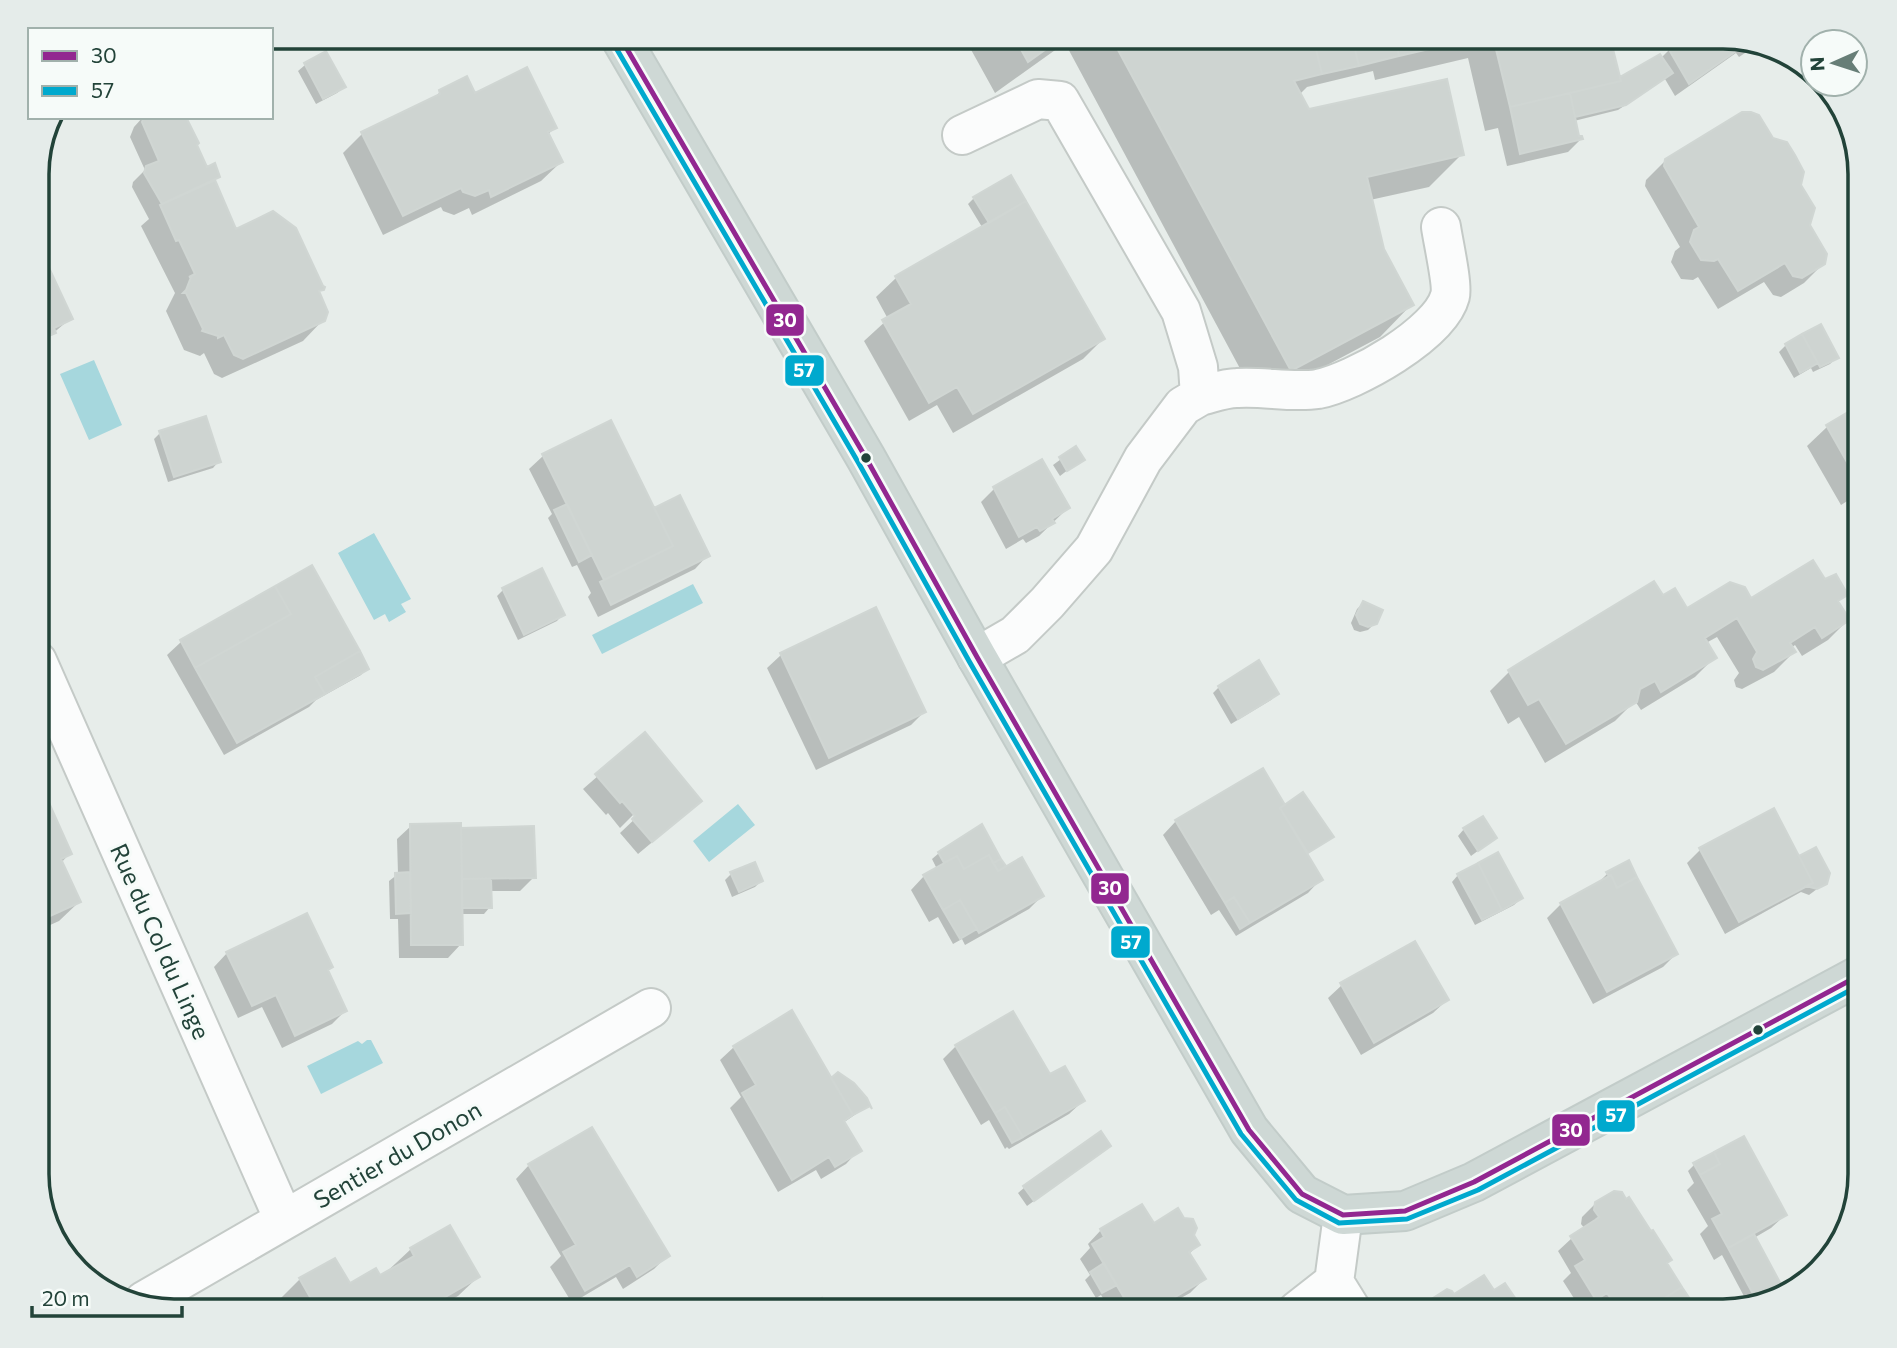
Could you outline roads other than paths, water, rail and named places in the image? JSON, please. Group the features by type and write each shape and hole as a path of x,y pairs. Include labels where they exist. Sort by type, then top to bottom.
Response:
{"main road":[{"path":"628,49 866,458 977,657 1249,1130 1302,1194 1343,1216 1405,1210 1474,1182 1848,981"}],"street":[{"path":"962,135 1038,99 1060,101 1181,311 1198,367 1200,396"},
{"path":"977,657 1015,635 1094,549 1143,459 1184,406 1200,396 1236,388 1290,390 1337,385 1415,340 1437,320 1450,295 1441,227"},
{"name":"Rue du Col du Linge","path":"49,688 284,1220"},
{"name":"Sentier du Donon","path":"151,1297 651,1008"},
{"path":"1343,1216 1343,1297"}],"water":[{"path":"94,360 122,425 89,440 60,374"},
{"path":"374,533 411,599 401,604 406,612 389,622 385,614 374,620 338,553"},
{"path":"693,584 703,603 602,654 592,635"},
{"path":"738,804 755,825 709,862 693,841"},
{"path":"371,1040 383,1063 321,1094 307,1066 358,1041 362,1044"}]}
